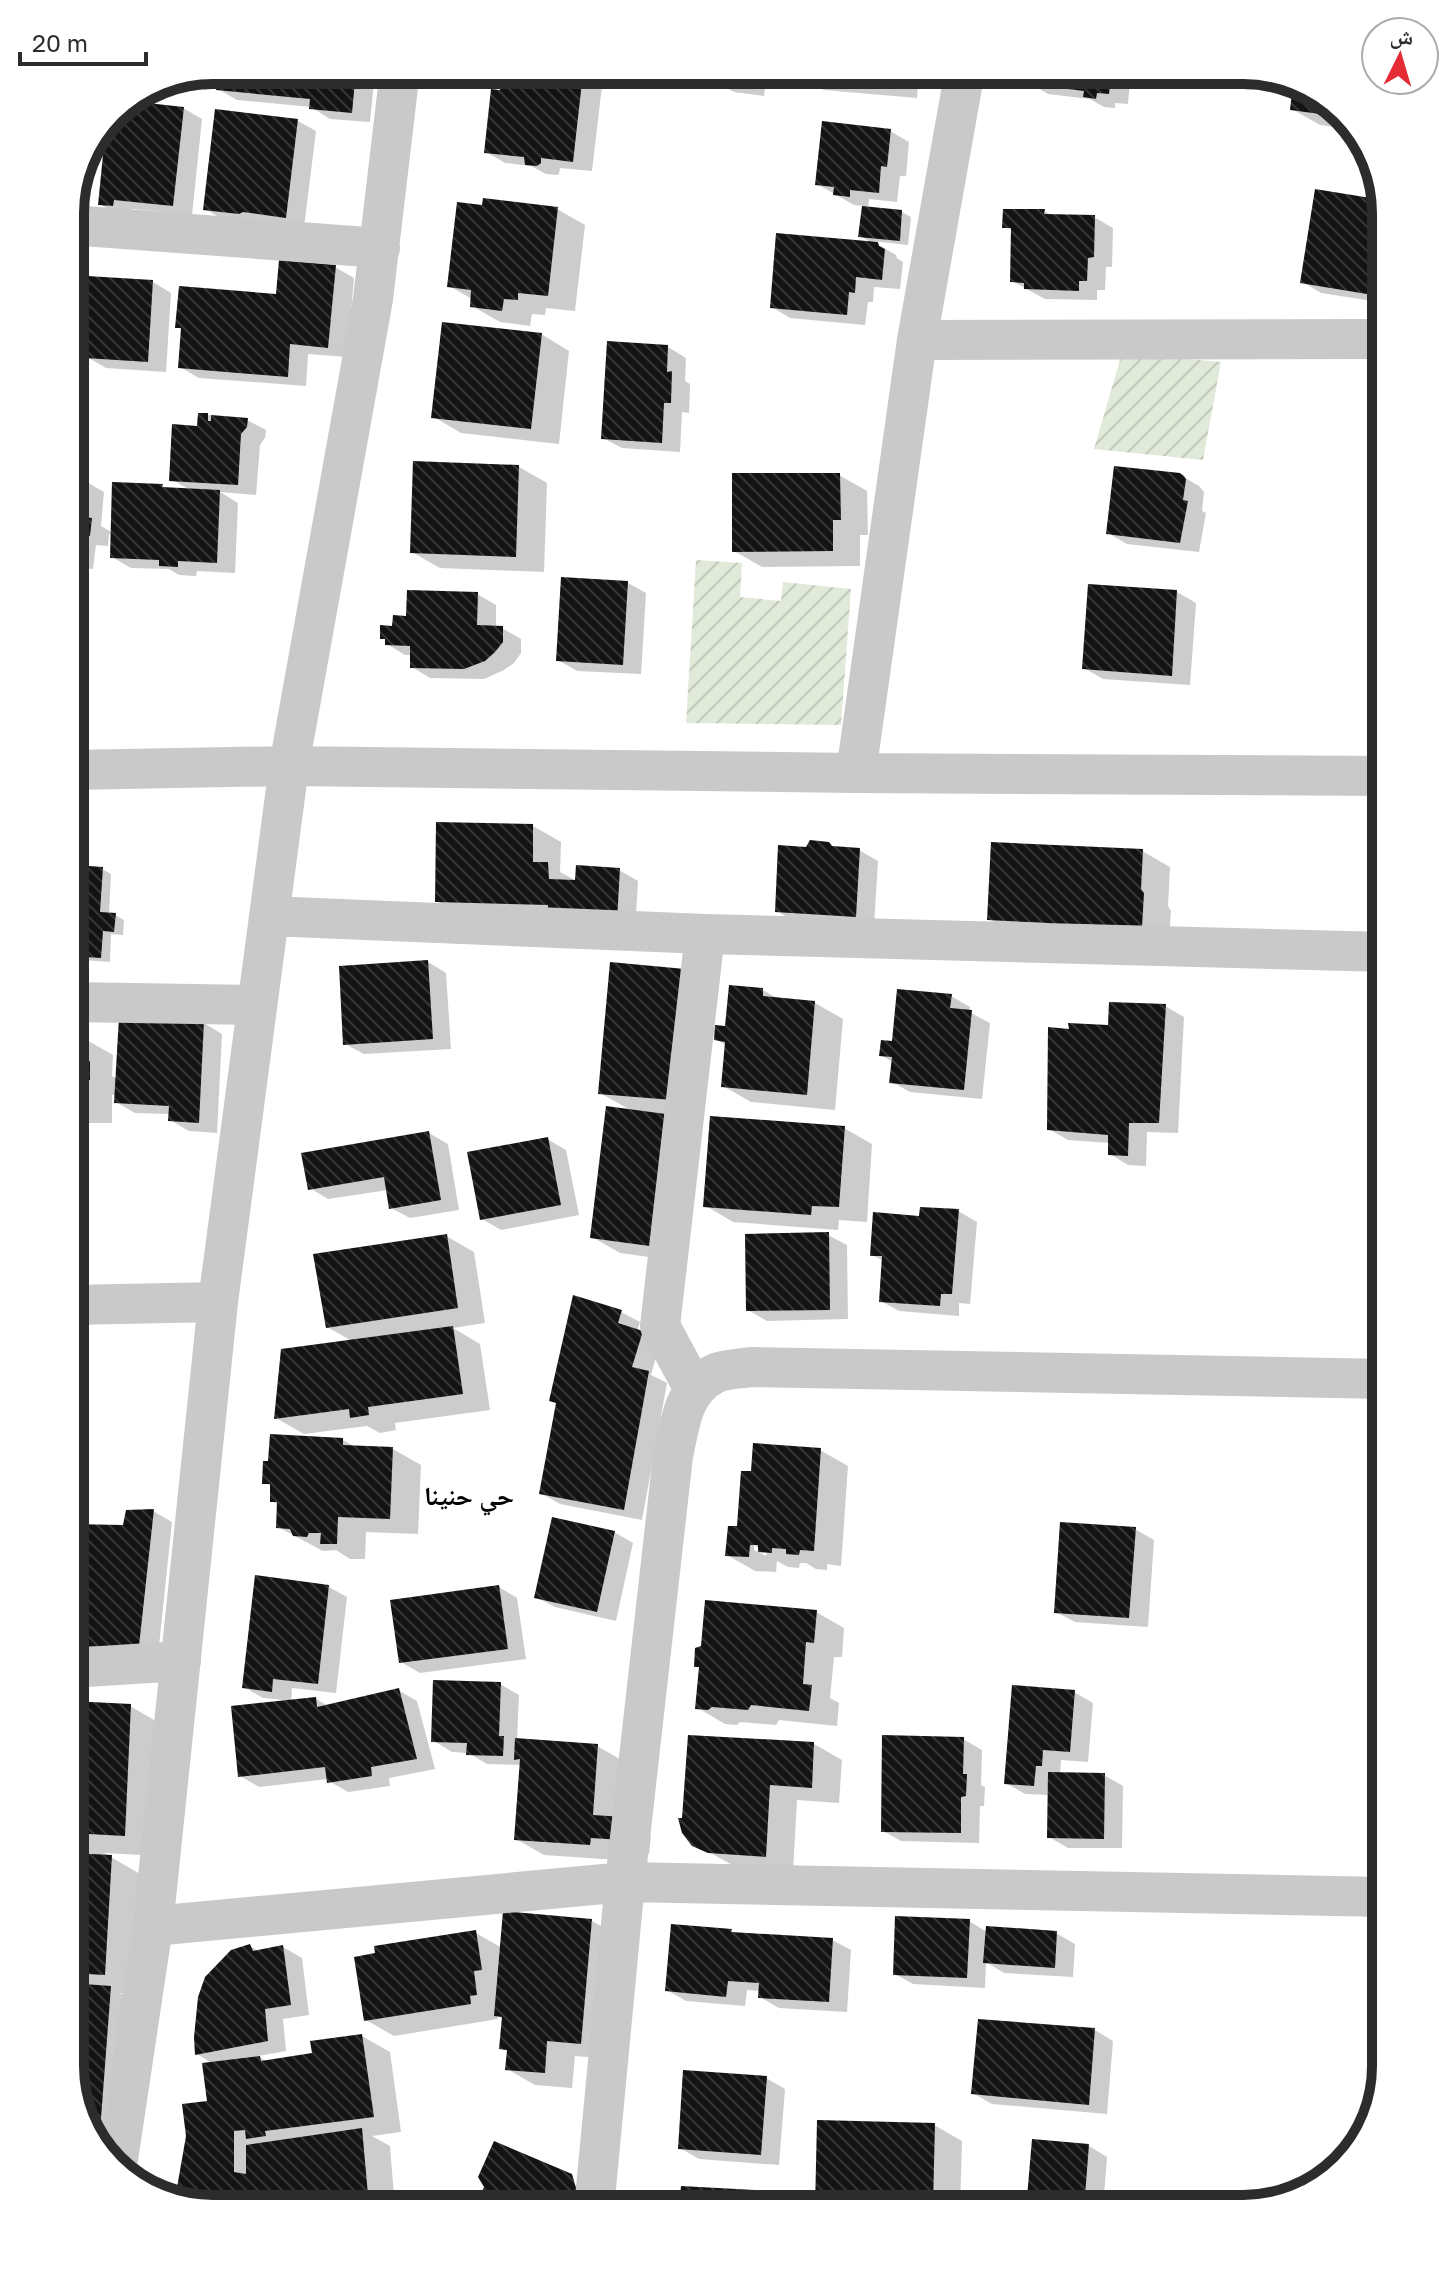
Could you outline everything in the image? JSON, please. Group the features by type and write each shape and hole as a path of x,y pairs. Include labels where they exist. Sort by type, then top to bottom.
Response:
{"street":[{"path":"116,2151 153,1926 218,1302 289,766 373,299 398,84"},
{"path":"856,773 917,340 963,84"},
{"path":"84,226 380,248"},
{"path":"917,340 1372,339"},
{"path":"84,770 289,766 1372,776"},
{"path":"269,916 705,934 1372,952"},
{"path":"694,1389 660,1326 705,934"},
{"path":"84,1002 257,1005"},
{"path":"84,1305 218,1302"},
{"path":"595,2195 625,1882 673,1456 681,1418 694,1389 716,1373 751,1367 1372,1379"},
{"path":"84,1667 181,1661"},
{"path":"153,1926 625,1882 1372,1897"}],"green space":[{"path":"1122,353 1221,362 1203,460 1094,449"},
{"path":"696,560 742,563 740,597 781,601 783,582 851,589 841,725 686,723"}],"building":[{"path":"217,84 355,84 352,113 309,109 310,99 216,90"},
{"path":"501,84 582,84 573,162 541,158 537,166 525,165 524,157 484,153 491,89 500,90"},
{"path":"1028,84 1110,84 1109,94 1097,93 1096,99 1083,97 1084,91"},
{"path":"1292,94 1326,115 1290,110"},
{"path":"147,103 184,107 173,206 114,200 113,206 98,205 104,145 122,122"},
{"path":"215,109 298,119 286,218 203,210"},
{"path":"822,121 891,129 887,167 881,166 879,193 850,190 850,197 833,195 834,187 815,185"},
{"path":"1315,189 1371,198 1372,295 1300,283"},
{"path":"483,198 558,207 548,296 518,293 518,300 504,299 502,311 470,307 471,290 447,287 457,202 482,205"},
{"path":"862,206 902,210 900,241 858,237"},
{"path":"1003,209 1045,209 1044,214 1095,215 1094,257 1088,258 1087,281 1079,281 1079,291 1024,289 1024,283 1010,282 1011,228 1002,228"},
{"path":"776,233 878,242 885,249 882,280 856,277 855,293 849,292 847,315 770,308"},
{"path":"279,260 336,265 328,348 290,344 288,377 178,368 181,328 175,328 179,286 276,294"},
{"path":"84,272 87,276 153,280 148,362 85,358 88,311 84,310"},
{"path":"442,322 542,333 531,429 431,418"},
{"path":"607,341 668,345 667,372 672,371 671,403 664,403 662,443 601,439"},
{"path":"198,413 208,413 208,421 211,421 211,415 248,418 247,427 241,434 238,485 169,481 172,424 197,426"},
{"path":"413,461 519,465 516,557 410,553"},
{"path":"1114,466 1180,473 1184,476 1183,500 1188,501 1180,543 1106,534"},
{"path":"732,473 840,473 841,520 833,520 833,551 732,552"},
{"path":"112,482 220,490 217,563 178,561 178,567 159,566 159,560 110,558"},
{"path":"84,517 92,518 90,536 84,536"},
{"path":"561,577 628,581 623,665 556,661"},
{"path":"1088,584 1177,590 1172,676 1082,669"},
{"path":"407,590 478,592 477,625 503,626 503,642 485,661 464,669 410,668 410,646 385,645 385,639 380,639 380,625 392,626 393,615 406,616"},
{"path":"436,822 533,824 533,862 548,862 549,879 575,880 576,865 620,868 617,921 547,917 548,905 435,902"},
{"path":"810,840 829,842 832,846 860,848 856,917 775,912 778,845 806,847"},
{"path":"991,842 1143,849 1142,927 1072,924 1071,932 1048,931 1048,923 987,920"},
{"path":"84,866 103,867 100,912 116,913 114,932 103,931 101,958 84,957"},
{"path":"428,960 433,1039 343,1045 339,966"},
{"path":"610,962 685,969 673,1100 598,1094"},
{"path":"729,985 763,988 763,996 815,1001 807,1095 721,1087 725,1042 714,1040 715,1025 725,1026"},
{"path":"897,989 952,994 950,1008 972,1010 964,1090 889,1083 892,1057 879,1056 881,1040 892,1041"},
{"path":"1109,1002 1166,1004 1159,1123 1129,1123 1128,1156 1108,1155 1108,1135 1047,1130 1048,1027 1069,1029 1068,1023 1108,1025"},
{"path":"119,1017 204,1021 199,1123 168,1121 169,1106 114,1103"},
{"path":"84,1037 85,1060 90,1061 90,1080 85,1080 85,1108"},
{"path":"606,1106 673,1115 657,1247 590,1238"},
{"path":"710,1116 845,1126 839,1207 812,1206 811,1215 703,1207"},
{"path":"429,1131 441,1200 389,1209 384,1177 308,1190 301,1153"},
{"path":"548,1137 561,1205 480,1220 467,1152"},
{"path":"920,1207 959,1209 952,1294 941,1294 940,1306 879,1302 882,1256 870,1256 873,1212 919,1216"},
{"path":"829,1232 830,1310 746,1311 745,1234"},
{"path":"447,1234 458,1308 326,1328 313,1254"},
{"path":"573,1295 622,1310 618,1323 643,1331 632,1367 649,1371 624,1510 539,1494 556,1403 549,1401"},
{"path":"453,1326 463,1394 368,1407 369,1415 350,1418 349,1409 274,1419 281,1349"},
{"path":"270,1434 343,1438 343,1445 393,1447 390,1519 338,1517 337,1544 320,1544 321,1533 309,1533 307,1537 293,1536 290,1529 276,1528 277,1502 270,1502 270,1484 262,1484 263,1461 268,1461"},
{"path":"753,1443 821,1448 814,1551 800,1550 799,1555 786,1554 786,1549 772,1548 772,1553 758,1552 758,1545 750,1545 749,1557 725,1556 728,1526 737,1526 741,1471 751,1471"},
{"path":"154,1509 139,1646 84,1647 84,1524 123,1525 126,1510"},
{"path":"552,1517 615,1531 597,1612 534,1598"},
{"path":"1060,1522 1136,1527 1129,1618 1054,1613"},
{"path":"255,1575 329,1585 318,1684 273,1679 272,1692 242,1688"},
{"path":"499,1585 508,1649 399,1663 390,1600"},
{"path":"705,1600 817,1610 814,1643 806,1642 803,1684 812,1685 809,1711 751,1705 748,1710 695,1709 699,1667 694,1667 695,1648 701,1646"},
{"path":"433,1680 501,1682 499,1736 504,1736 503,1756 466,1755 467,1743 431,1742"},
{"path":"1012,1685 1075,1690 1070,1752 1043,1750 1042,1766 1036,1766 1034,1786 1004,1784"},
{"path":"399,1688 417,1759 371,1767 372,1776 327,1783 325,1767 238,1777 231,1706 316,1697 317,1707"},
{"path":"84,1702 131,1704 125,1836 84,1834"},
{"path":"688,1735 814,1742 812,1788 770,1785 766,1857 708,1853 692,1846 682,1833 678,1818 682,1818"},
{"path":"882,1735 964,1737 963,1774 967,1774 966,1796 961,1797 961,1833 881,1832"},
{"path":"515,1738 598,1744 593,1815 624,1817 622,1840 591,1838 590,1845 514,1840 520,1759 514,1760"},
{"path":"1048,1772 1105,1773 1104,1839 1047,1838"},
{"path":"84,1854 112,1855 105,1975 84,1974"},
{"path":"503,1911 592,1919 581,2044 547,2041 545,2073 505,2070 507,2050 499,2049 502,2017 494,2016"},
{"path":"895,1916 970,1919 967,1978 893,1975"},
{"path":"671,1924 732,1929 731,1932 833,1938 829,2002 758,1998 759,1983 728,1981 726,1997 665,1991"},
{"path":"986,1926 1057,1931 1055,1968 983,1963"},
{"path":"476,1930 482,1970 474,1971 477,1995 470,1996 471,2004 364,2021 354,1957 375,1953 374,1946"},
{"path":"250,1944 253,1951 283,1945 291,2005 265,2009 268,2041 195,2055 198,1997 205,1977 231,1950"},
{"path":"84,1984 111,1986 100,2128 86,2091"},
{"path":"978,2019 1095,2028 1089,2105 971,2094"},
{"path":"362,2034 374,2117 265,2131 266,2136 246,2139 245,2130 234,2131 234,2172 246,2174 246,2145 362,2128 368,2195 247,2195 236,2192 235,2195 204,2195 177,2190 186,2136 182,2104 207,2101 202,2063 260,2056 261,2061 312,2053 310,2041"},
{"path":"683,2070 767,2076 761,2155 678,2149"},
{"path":"817,2120 935,2123 933,2195 815,2195"},
{"path":"1032,2139 1089,2144 1085,2195 1027,2195"},
{"path":"494,2141 572,2174 578,2195 481,2195 484,2187 478,2177"},
{"path":"681,2186 773,2191 773,2195 680,2195"}],"district":[{"name":"حي حنينا","path":"469,1495"}]}
